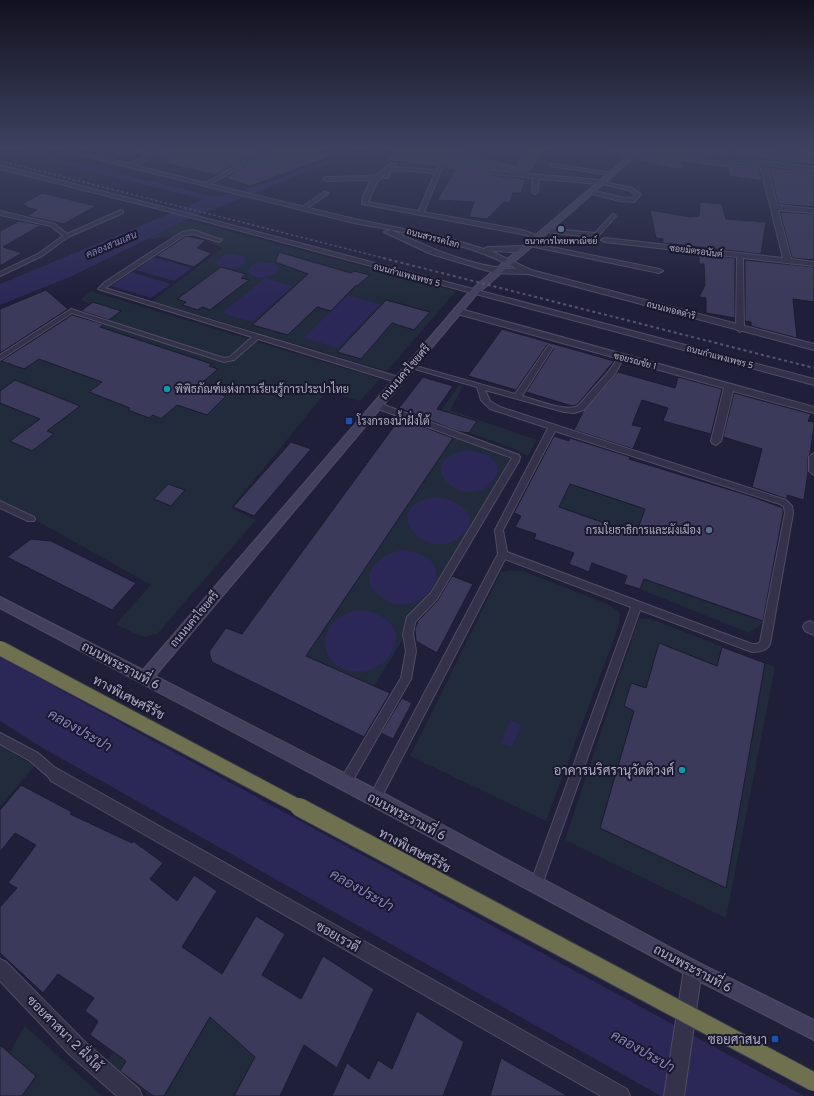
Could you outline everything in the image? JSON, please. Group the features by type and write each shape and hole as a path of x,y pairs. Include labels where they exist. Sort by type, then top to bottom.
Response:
{"highway":[{"name":"ทางพิเศษศรีรัช","path":"0,648 814,1082"}],"main road":[{"name":"ถนนนครไชยศรี","path":"145,677 473,293 583,198"},
{"name":"ถนนพระรามที่ 6","path":"0,602 375,798 693,968 814,1030"}],"street":[{"name":"ถนนกำแพงเพชร 5","path":"122,198 473,293 814,382"},
{"name":"ถนนสวรรคโลก","path":"263,198 354,221 405,230 463,245 510,261"},
{"path":"304,208 318,198"},
{"path":"365,198 364,203 522,232 538,237"},
{"path":"772,198 788,262"},
{"path":"774,207 814,212"},
{"name":"ถนนสวรรคโลก","path":"354,221 434,252 498,271"},
{"name":"ซอยมิตรอนันต์","path":"605,240 814,264"},
{"path":"463,245 504,250 528,246 659,271"},
{"path":"740,259 740,329"},
{"name":"ถนนเทอดดำริ","path":"510,261 528,272"},
{"name":"ถนนเทอดดำริ","path":"498,271 528,272 740,329 814,347"},
{"name":"ซอยรณชัย 1","path":"457,311 814,410"},
{"path":"716,441 729,386"},
{"path":"814,457 814,471"},
{"name":"ซอยเรวดี","path":"56,776 620,1096"},
{"name":"ซอยศาสนา 2 ฝั่งใต้","path":"0,968 77,1048 132,1096"},
{"path":"674,1096 693,968"}],"lane":[{"path":"421,213 427,198"},
{"path":"619,198 628,200 634,200 635,198"},
{"path":"0,274 40,255 66,236 121,212"},
{"path":"0,213 53,225 66,236"},
{"path":"545,230 592,235 597,234 612,216"},
{"path":"219,240 193,232 184,233 107,283 101,289 399,380"},
{"path":"0,358 71,311 224,360 232,359 257,336"},
{"path":"517,397 550,347"},
{"path":"410,366 564,410 574,411 581,408 602,384 612,372 621,357"},
{"path":"480,386 483,399 488,405 783,502 788,506 789,513 765,644 759,648 752,648 503,554"},
{"path":"345,783 406,679 411,651 408,634 410,620 434,596 516,457 376,405"},
{"path":"375,798 503,554 499,530 553,427"},
{"path":"0,504 31,520"},
{"path":"536,885 637,604"},
{"path":"0,738 34,757 56,776"}],"shaded area":[{"path":"186,220 456,291 387,371 152,301 223,248 193,235 148,239"},
{"path":"91,291 380,379 360,401 327,391 231,508 256,520 157,634 143,637 116,624 151,585 0,500 0,362 69,315 100,326 115,313 80,300"},
{"path":"459,385 463,386 450,410 537,440 528,456 512,448 434,420"},
{"path":"454,436 499,452 510,459 508,469 374,686 306,656"},
{"path":"570,484 645,509 636,534 559,507"},
{"path":"509,570 523,571 610,605 620,613 619,625 546,821 410,756 501,572"},
{"path":"644,579 764,622 749,633 640,589"},
{"name":"อาคารนริศรานุวัดติวงศ์","path":"639,618 651,619 775,667 726,918 565,840"},
{"path":"0,746 35,766 0,806"},
{"path":"167,972 266,1048 239,1096 149,1096 108,1060"},
{"path":"25,1026 102,1096 15,1096 0,1069"}],"water":[{"name":"คลองสามเสน","path":"201,198 241,198 186,220 72,276 0,305 0,284 200,201"},
{"path":"234,254 245,257 246,262 240,267 232,269 224,268 217,264 216,262 224,255"},
{"path":"154,257 192,268 174,281 136,270"},
{"path":"260,262 274,263 278,270 272,275 265,277 250,275 248,270 252,265"},
{"path":"132,272 171,284 151,298 111,286"},
{"path":"265,278 293,286 252,322 222,313"},
{"path":"347,295 380,304 338,348 304,338"},
{"path":"466,450 485,454 495,462 498,471 494,480 485,488 474,492 461,491 448,483 440,471 441,466 448,457"},
{"path":"436,497 458,504 468,514 470,521 468,528 462,535 448,543 434,544 422,539 413,531 408,521 409,511 418,503"},
{"path":"402,550 423,555 433,564 436,576 432,588 423,598 410,604 396,604 380,596 373,588 370,581 370,574 378,561 393,552"},
{"path":"361,610 376,614 390,623 394,629 396,643 387,659 380,665 363,671 348,670 336,665 328,656 325,645 327,634 333,623 344,615"},
{"name":"คลองประปา","path":"0,657 804,1096 661,1096 41,747 0,721"},
{"path":"510,720 521,725 512,747 501,743"}],"building":[{"path":"33,198 63,198 96,206 64,224 27,216 37,210 25,207 27,206 22,204"},
{"path":"438,198 511,198 510,203 504,202 487,219 469,217 474,202 437,200"},
{"path":"777,198 814,198 814,207 778,204"},
{"path":"700,202 722,204 726,219 766,222 761,254 663,243 663,239 656,238 650,210 690,217 699,216"},
{"path":"780,212 814,214 814,260 792,258"},
{"path":"19,221 41,225 3,247 22,253 0,266 0,231"},
{"path":"186,236 206,240 197,248 212,253 194,267 156,256"},
{"path":"279,252 351,273 354,271 370,275 355,286 331,311 317,307 288,335 252,325 308,274 275,262"},
{"path":"699,254 735,258 735,318 706,313 706,298 699,297 705,285 704,264 699,264"},
{"path":"745,260 814,267 814,302 793,299 797,338 751,326 751,322 745,321"},
{"path":"221,267 246,274 241,278 249,280 210,310 202,307 198,310 182,305 186,302 177,299"},
{"path":"46,290 68,309 0,353 0,309"},
{"path":"386,300 430,312 414,330 392,323 361,359 337,352"},
{"path":"93,302 121,311 109,320 81,311"},
{"path":"72,315 103,324 100,327 212,364 209,366 218,369 197,387 226,396 207,415 177,405 161,419 153,415 149,418 128,410 130,408 89,392 102,382 39,359 24,369 1,361"},
{"path":"502,329 614,361 577,405 572,406 526,392 554,348 551,344 547,345 516,390 468,376"},
{"path":"618,372 675,388 678,377 722,389 711,434 663,421 668,408 642,400 632,425 642,427 633,449 574,430 583,412"},
{"path":"423,377 453,386 437,409 477,421 469,433 457,431 399,408"},
{"path":"15,380 80,406 47,431 54,434 32,451 10,441 40,419 0,403 0,391"},
{"path":"734,393 811,414 808,421 814,422 814,427 810,454 808,457 808,472 804,500 787,495 787,499 752,487 762,449 723,437"},
{"path":"400,418 453,438 306,656 390,693 364,737 212,662 209,652 226,628 242,634"},
{"name":"กรมโยธาธิการและผังเมือง","path":"554,436 569,441 570,438 630,457 629,459 750,496 783,508 763,621 644,579 640,589 624,584 627,576 592,563 589,572 569,564 574,553 534,539 536,534 515,527 521,516 514,513","holes":["570,484 645,509 636,534 559,507"]},
{"path":"291,442 311,449 254,516 233,507"},
{"path":"168,484 185,490 171,506 154,499"},
{"path":"31,539 51,541 136,583 112,610 7,557"},
{"path":"452,576 473,584 437,653 416,641 415,629 418,621 438,600"},
{"name":"อาคารนริศรานุวัดติวงศ์","path":"659,643 717,666 722,647 765,663 726,888 600,828 634,711 624,706 631,683 646,688"},
{"path":"402,698 412,703 393,739 381,733"},
{"path":"21,785 72,812 70,814 132,843 133,841 163,863 150,879 177,901 194,875 217,891 182,947 222,974 256,916 285,934 262,975 301,999 323,956 374,989 337,1068 304,1045 280,1096 234,1096 255,1057 210,1017 164,1096 153,1096 120,1071 126,1061 90,1035 98,1021 85,1011 94,998 58,974 43,993 0,953 0,907 17,888 8,883 36,845 15,833 0,852 0,810"},
{"path":"417,1011 464,1042 443,1096 332,1096 347,1063 369,1079 378,1060 392,1069"},
{"path":"0,1045 36,1076 22,1096 0,1096"},
{"path":"501,1058 568,1096 490,1096"}],"waterway":[{"path":"210,198 218,200"}],"railway":[{"path":"147,198 387,259"},
{"path":"383,258 814,368"}],"place":[{"name":"ธนาคารไทยพาณิชย์","path":"561,229"},
{"name":"พิพิธภัณฑ์แห่งการเรียนรู้การประปาไทย","path":"167,389"},
{"name":"โรงกรองน้ำฝั่งใต้","path":"349,421"},
{"name":"กรมโยธาธิการและผังเมือง","path":"709,530"},
{"name":"อาคารนริศรานุวัดติวงศ์","path":"682,770"},
{"name":"ซอยศาสนา","path":"775,1039"}]}
